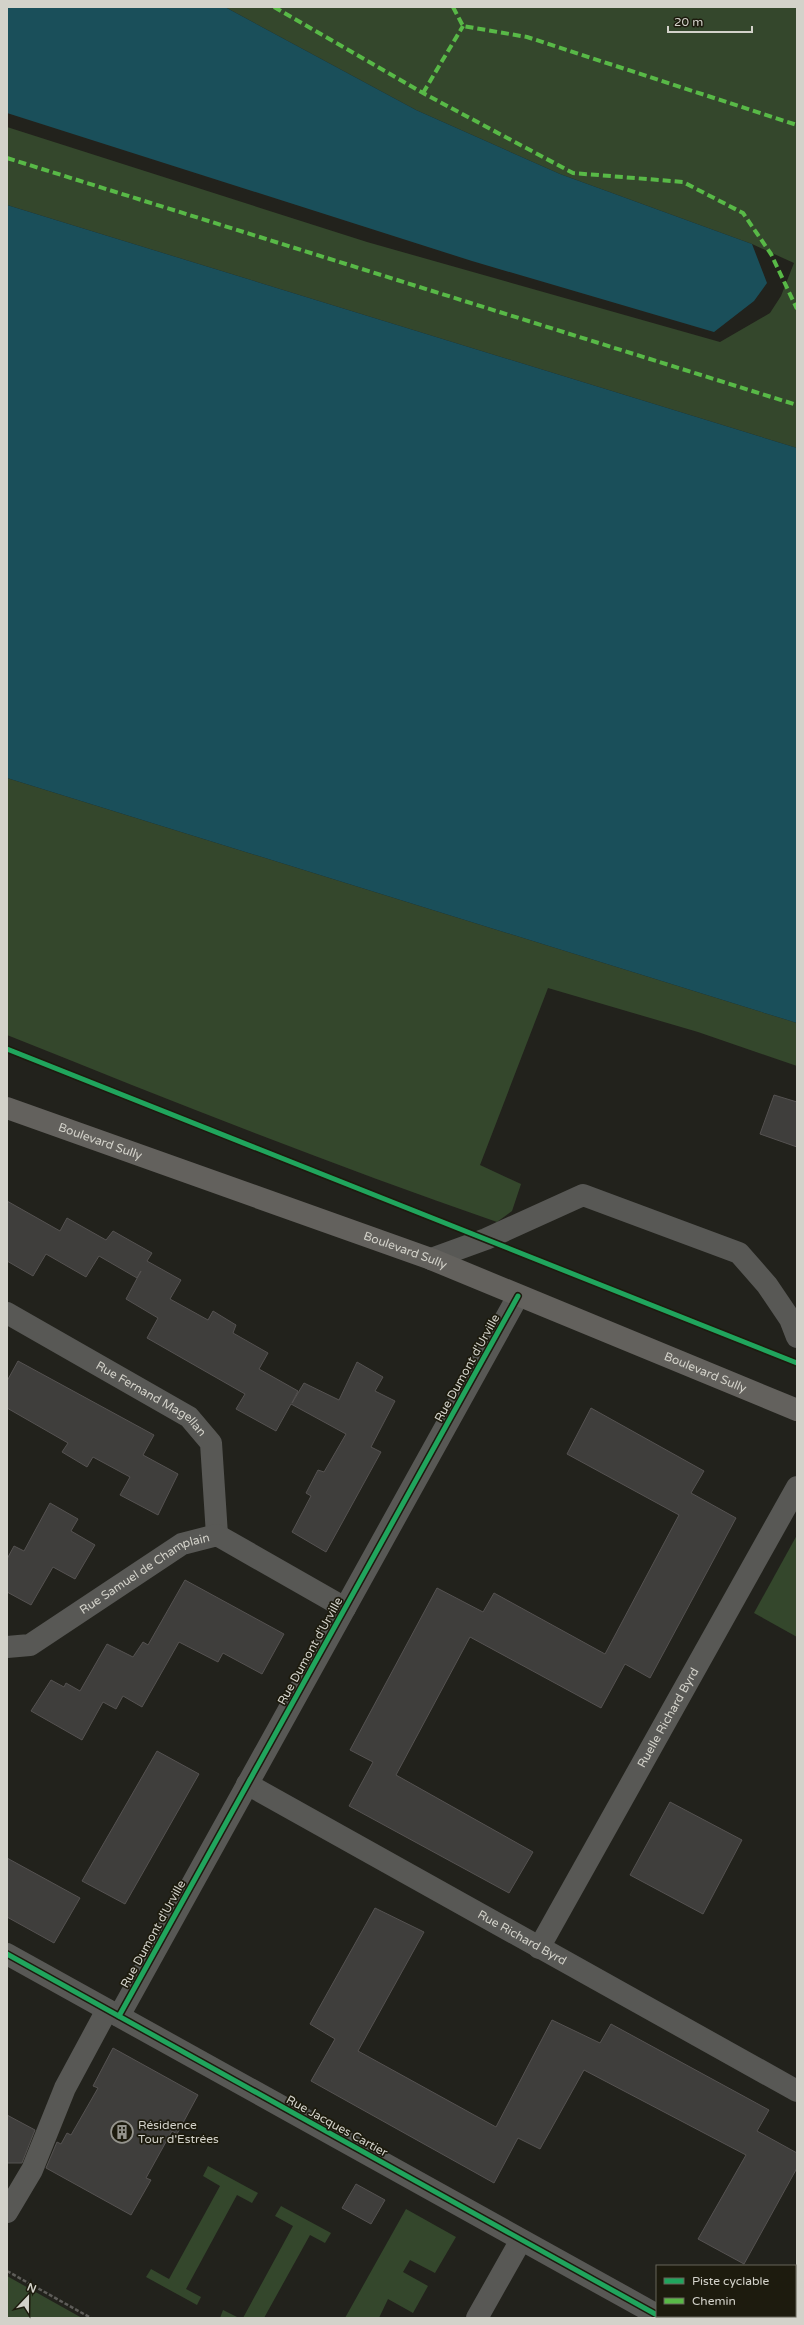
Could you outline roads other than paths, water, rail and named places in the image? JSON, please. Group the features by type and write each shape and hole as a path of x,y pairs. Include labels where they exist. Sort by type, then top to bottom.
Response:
{"main road":[{"name":"Boulevard Sully","path":"7,1108 431,1259 797,1410"}],"street":[{"path":"431,1259 486,1240 583,1195 739,1253 767,1285 790,1319 797,1337"},
{"name":"Rue Dumont d'Urville","path":"7,2212 32,2170 65,2088 113,2013 247,1784 518,1296"},
{"name":"Rue Fernand Magellan","path":"7,1313 189,1417 211,1443 217,1535"},
{"name":"Ruelle Richard Byrd","path":"539,1948 797,1487"},
{"name":"Rue Samuel de Champlain","path":"7,1647 30,1645 182,1544 217,1535 345,1608"},
{"name":"Rue Richard Byrd","path":"247,1784 797,2091"},
{"name":"Rue Jacques Cartier","path":"7,1954 656,2315"},
{"path":"478,2318 521,2240"}],"water":[{"path":"7,7 225,7 416,110 560,174 752,244 767,283 754,301 714,332 472,261 7,113"},
{"path":"7,205 797,448 797,1023 7,778"}],"place":[{"name":"Résidence Tour d'Estrées","path":"122,2132"}]}
